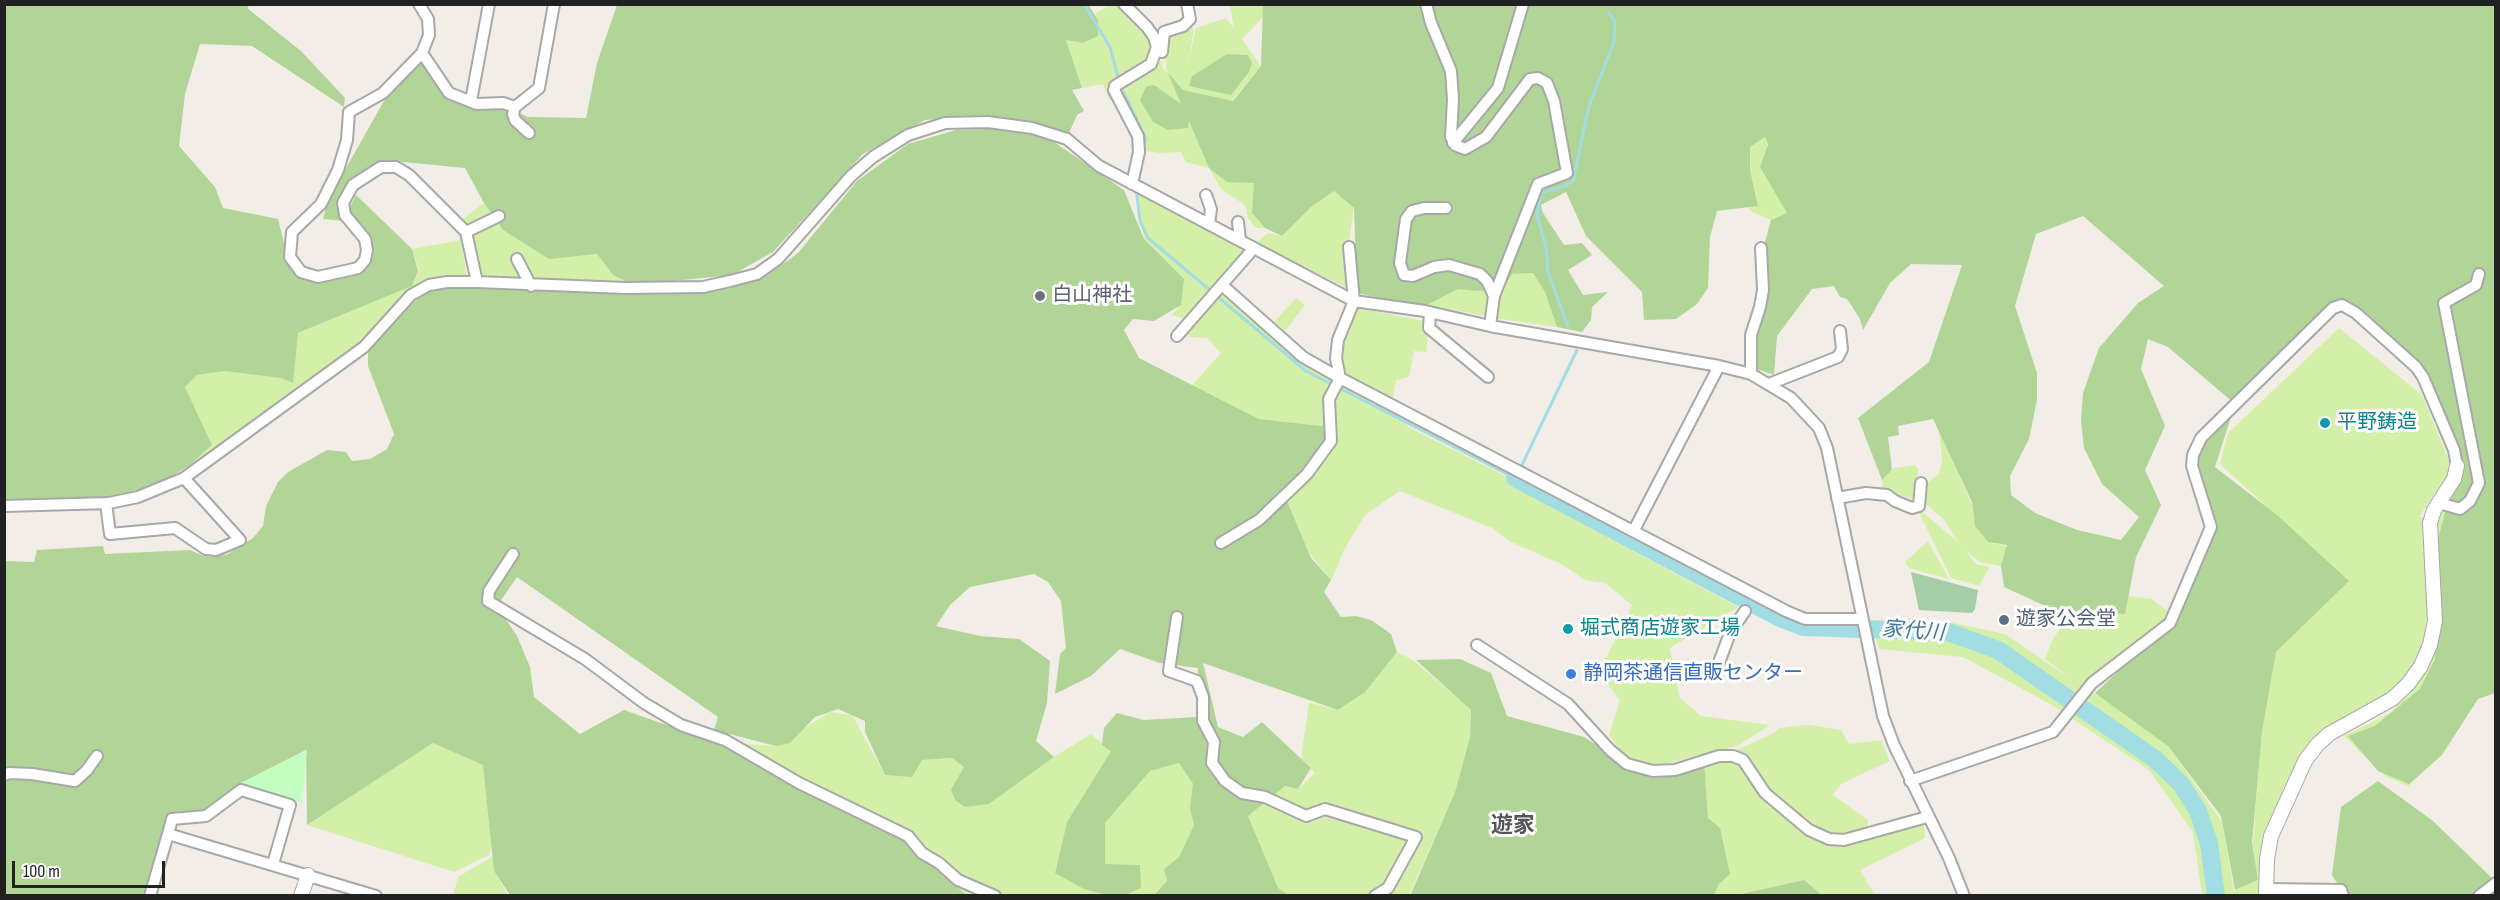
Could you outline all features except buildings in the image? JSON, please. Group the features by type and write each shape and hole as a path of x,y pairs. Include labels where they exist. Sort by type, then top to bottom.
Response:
{"street":[{"path":"419,4 428,19 429,35 422,53 383,93 349,112 347,140 338,170 321,204 292,232 290,257 301,272 318,277 358,268 365,260 367,250 365,239 345,215 343,203 353,185 381,167 396,166 409,174 466,232 477,282"},
{"path":"471,101 489,4"},
{"path":"529,133 515,120 513,114 515,107 539,88 554,4"},
{"path":"1124,4 1154,37 1156,47 1151,64"},
{"path":"1136,186 1138,136 1116,98 1120,83 1162,56 1164,32 1187,23 1190,19 1187,4"},
{"path":"1426,4 1431,23 1451,71 1453,99 1451,137 1454,143 1465,149 1486,137 1530,79 1538,78 1547,83 1554,101 1567,173 1538,184 1494,296 1491,326"},
{"path":"1454,143 1498,88 1523,4"},
{"path":"422,53 450,93 477,104 503,103 515,107"},
{"path":"4,506 106,503 138,497 184,478 364,347 411,296 437,283 703,287 757,274 778,259 852,176 873,157 908,135 945,123 1009,123 1067,139 1099,166 1354,301 1430,312 1491,326 1719,366 1750,374 1791,398 1819,428 1827,448 1883,716 1910,781 1949,858 1964,896"},
{"path":"1206,195 1211,208 1209,224"},
{"path":"1446,208 1424,208 1412,211 1407,219 1400,263 1404,275 1413,276 1434,267 1449,265 1480,274 1487,281 1494,296"},
{"path":"466,232 499,216"},
{"path":"1238,222 1240,240"},
{"path":"1221,543 1259,520 1307,474 1326,451 1331,441 1329,399 1339,380 1336,358 1338,340 1354,301 1350,247"},
{"path":"1177,336 1254,248"},
{"path":"1750,374 1751,335 1760,307 1762,290 1761,248"},
{"path":"517,259 531,286"},
{"path":"2439,503 2460,509 2470,501 2480,483 2444,303 2476,285 2480,274"},
{"path":"1218,289 1303,357 1339,380 1805,619 1862,619"},
{"path":"1910,781 2053,732 2082,694 2170,623 2211,527 2192,466 2193,455 2201,438 2333,308 2342,305 2356,313 2416,367 2423,377 2454,450 2457,466 2454,479 2430,523 2435,621 2430,645 2421,666 2408,684 2392,699 2329,734 2317,745 2305,761 2271,836 2266,860 2266,892 2341,890 2343,896"},
{"path":"1430,312 1429,328 1488,377"},
{"path":"1769,384 1838,357 1842,349 1839,331"},
{"path":"1634,530 1719,366"},
{"path":"106,503 110,534 176,528 206,549 216,550 240,540 184,478"},
{"path":"1837,498 1866,493 1887,495 1912,508 1919,506 1921,483"},
{"path":"513,554 489,591 488,601 585,659 644,703 681,725 725,740 799,783 909,836 922,853 939,863 958,880 995,896"},
{"path":"1717,668 1730,633 1745,611"},
{"path":"1177,617 1169,671 1197,681 1203,698 1203,721 1214,742 1212,763 1225,780 1242,793 1265,797 1306,816 1325,809 1416,837 1388,888 1375,896"},
{"path":"1477,645 1568,704 1610,750 1627,764 1653,771 1675,770 1719,756 1733,756 1743,760 1765,793 1809,830 1829,839 1844,840 1927,817"},
{"path":"4,775 32,774 75,781 97,756"},
{"path":"150,896 172,819 206,816 241,790 290,805 273,864"},
{"path":"168,834 376,896"},
{"path":"301,896 308,875"},
{"path":"2479,896 2496,883"}],"green space":[{"path":"1088,4 1098,20 1098,36 1083,43 1066,40 1082,88 1072,90 1084,111 1077,115 1069,133 1039,124 988,115 925,120 863,154 773,252 732,275 633,285 613,275 597,254 549,259 503,230 484,203 465,168 383,160 354,180 344,221 323,219 328,200 389,92 420,60 424,59 444,92 505,107 528,117 586,118 597,63 617,5"},
{"path":"4,5 250,5 247,8 301,51 345,98 344,107 252,46 200,44 185,94 179,146 215,187 223,208 278,219 291,271 317,284 357,275 370,262 373,246 363,225 347,213 356,195 412,249 418,271 412,286 298,333 293,383 281,378 225,371 197,375 185,387 212,445 190,465 159,484 107,498 5,501"},
{"path":"1110,5 1122,5 1146,26 1155,57 1123,81 1163,61 1162,67 1171,77 1166,69 1164,32 1194,28 1188,65 1196,28 1226,18 1234,28 1230,5 1263,5 1263,17 1242,39 1261,66 1232,101 1183,90 1177,86 1227,182 1255,182 1252,213 1265,228 1256,228 1248,218 1245,205 1221,189 1209,168 1186,162 1181,152 1145,151 1143,140 1116,98 1110,101 1103,84 1082,88 1065,40 1083,43 1097,20 1095,14"},
{"path":"1263,5 2495,5 2495,693 2478,699 2442,755 2409,784 2378,771 2348,736 2375,726 2420,689 2435,659 2438,605 2435,551 2457,466 2423,377 2356,313 2333,308 2235,404 2168,347 2148,339 2141,369 2165,426 2145,470 2161,505 2136,557 2125,614 2054,610 2004,587 2001,566 2007,545 1988,542 1975,526 1972,502 1933,419 1898,426 1899,435 1888,437 1892,470 1882,480 1858,418 1929,362 1962,265 1911,264 1890,283 1863,330 1860,319 1847,299 1840,297 1834,286 1812,289 1777,336 1774,375 1751,367 1761,305 1764,246 1771,220 1787,213 1760,167 1768,145 1765,137 1750,147 1750,170 1758,206 1717,211 1710,237 1708,288 1697,304 1676,319 1644,320 1642,292 1586,236 1566,192 1541,205 1543,213 1564,245 1582,243 1592,255 1568,270 1583,295 1608,292 1592,307 1591,320 1582,332 1557,327 1545,292 1533,273 1512,274 1504,288 1476,291 1458,289 1427,305 1406,304 1357,293 1354,208 1334,191 1311,207 1282,236 1265,228 1252,213 1254,183 1227,182 1209,168 1189,121 1188,128 1168,130 1153,122 1140,100 1146,87 1154,85 1181,104 1168,73 1183,90 1233,101 1261,66","holes":["2083,216 2164,286 2138,303 2099,348 2083,393 2081,421 2084,448 2102,484 2139,517 2121,540 2077,530 2035,513 2011,495 2010,476 2029,439 2037,400 2037,373 2015,306 2036,234"]},
{"path":"1227,54 1248,55 1252,63 1249,72 1231,95 1189,86 1192,76"},
{"path":"1015,128 1054,142 1124,190 1144,239 1184,279 1181,305 1154,321 1133,319 1124,330 1139,358 1259,419 1330,427 1326,451 1247,527 1215,546 1227,543 1287,501 1311,558 1331,580 1324,592 1341,617 1356,616 1371,620 1391,634 1397,652 1365,692 1338,710 1203,663 1218,727 1243,737 1262,722 1311,768 1298,789 1285,786 1248,816 1278,888 1289,895 1154,895 1167,881 1164,869 1179,857 1194,825 1190,808 1193,784 1179,763 1150,771 1105,823 1105,864 1140,865 1141,888 1125,895 1106,895 1084,889 1055,873 1067,822 1111,751 1102,745 1104,728 1117,713 1144,720 1196,717 1198,668 1160,663 1120,649 1091,676 1055,694 1060,654 1066,648 1061,601 1048,582 1034,574 970,587 950,605 936,626 980,636 1019,639 1050,661 1047,703 1036,741 1054,757 989,804 965,807 955,800 951,789 964,767 952,758 922,760 912,777 885,775 865,732 865,721 838,709 815,717 790,743 776,746 714,730 718,717 517,577 497,606 517,636 530,667 534,697 580,734 624,710 752,755 889,826 966,895 510,895 494,871 483,765 433,743 307,825 306,750 239,784 204,816 171,817 148,895 5,896 5,561 34,562 37,550 103,546 105,554 190,550 204,556 215,557 228,554 253,538 263,526 266,506 278,482 288,472 327,450 346,452 352,461 370,459 387,449 394,434 368,366 368,351 425,291 446,288 626,293 691,292 732,287 768,275 798,253 857,181 908,144 956,130"},
{"path":"1765,137 1778,194 1787,213 1771,220 1752,212 1747,206 1758,205 1750,170 1750,147"},
{"path":"1334,191 1354,208 1349,242 1351,290 1256,243 1268,233 1282,236 1311,207"},
{"path":"1136,193 1247,250 1222,282 1283,341 1339,379 1342,339 1353,311 1357,308 1429,322 1426,352 1414,351 1409,377 1396,380 1392,403 1803,620 1854,621 1854,638 1801,632 1765,619 1605,536 1738,607 1670,648 1680,698 1701,716 1770,725 1737,746 1664,764 1632,766 1609,735 1620,700 1599,672 1632,605 1605,583 1585,580 1561,564 1509,541 1492,528 1400,491 1365,515 1345,548 1331,580 1308,551 1287,501 1321,457 1336,431 1320,426 1259,419 1192,385 1221,353 1207,338 1177,336 1190,320 1171,315 1181,305 1144,239","holes":["1376,407 1503,470 1512,479 1406,426 1408,424"]},
{"path":"484,203 503,230 549,258 597,254 613,275 633,285 483,278 470,233 463,219"},
{"path":"461,240 467,278 432,279 412,290 343,357 190,465 212,445 185,387 197,375 225,371 298,333 412,286 419,270 412,249"},
{"path":"1534,273 1545,292 1557,327 1493,318 1499,290 1504,289 1512,274"},
{"path":"2477,282 2496,647 2480,696 2437,758 2408,786 2385,776 2344,736 2390,713 2418,684 2436,635 2409,679 2313,745 2262,841 2258,880 2253,846 2255,813 2262,732 2276,652 2348,581 2220,464 2228,433 2339,328 2422,395 2452,468 2419,517 2427,518 2430,523 2462,466"},
{"path":"1458,289 1489,289 1486,316 1427,305"},
{"path":"1296,298 1305,305 1285,331 1275,321"},
{"path":"2235,404 2215,467 2277,515 2349,581 2276,652 2262,732 2252,842 2258,880 2235,890 2221,816 2168,746 2095,693 2170,623 2210,521 2194,473 2201,438"},
{"path":"1939,430 1972,505 1975,526 1988,542 2011,547 2001,566 1980,562 1965,550 1976,564 1990,567 1979,586 1951,578 1921,517 1920,510 1958,542 1944,520 1925,503 1926,484 1939,474 1942,460"},
{"path":"1915,465 1918,469 1918,500 1883,491 1882,480 1894,468"},
{"path":"1928,541 1949,579 1909,568 1905,562"},
{"path":"1911,572 1978,590 1975,609 1972,613 1919,610"},
{"path":"2128,596 2152,599 2173,616 2086,690 2116,704 2163,739 2222,822 2234,891 2258,880 2260,895 2202,895 2193,832 2149,770 2052,705 1963,657 1879,649 1871,621 1911,618 1953,623 2005,634 2072,680 2045,659 2052,641 2071,610 2125,614"},
{"path":"1397,652 1413,660 1471,709 1470,737 1455,792 1409,895 1285,895 1278,891 1248,816 1285,785 1298,789 1315,773 1301,758 1309,703 1339,710 1358,696"},
{"path":"1460,659 1491,673 1507,716 1584,737 1627,764 1653,771 1704,761 1708,818 1720,828 1730,874 1719,884 1714,895 1410,896 1455,792 1470,737 1471,710 1416,660"},
{"path":"830,712 852,715 885,775 922,760 952,758 964,767 951,789 989,804 1054,757 1091,734 1111,751 1067,822 1055,873 1105,895 968,895 730,743 776,746"},
{"path":"1809,725 1841,730 1849,744 1881,740 1890,761 1841,784 1833,795 1868,820 1867,833 1923,818 1925,838 1860,870 1875,895 1822,895 1804,880 1736,895 1714,895 1719,884 1708,818 1704,761 1743,759 1737,750 1774,733 1779,728"},
{"path":"433,743 483,764 492,845 489,855 454,872 307,825"},
{"path":"307,750 302,803 239,784"},
{"path":"1179,763 1193,784 1194,825 1179,857 1164,869 1167,881 1154,895 1125,895 1141,888 1140,866 1105,864 1105,823 1150,771"},
{"path":"2378,781 2433,821 2494,880 2473,895 2345,896 2332,875 2341,807"},
{"path":"493,856 494,871 508,895 453,896 458,877"},
{"path":"1804,880 1822,895 1736,895"}],"waterway":[{"path":"1084,4 1110,47 1119,81"},
{"path":"1568,326 1548,272 1546,247 1537,216 1541,193 1565,186 1573,181 1589,106 1614,42 1615,22 1609,13"},
{"path":"1121,87 1146,139 1143,146"},
{"path":"1136,188 1140,221 1148,238 1306,371 1515,478 1517,475"},
{"path":"1520,469 1577,350"},
{"name":"家代川","path":"1515,478 1780,618 1804,627 1948,632 1998,650 2155,759 2181,784 2198,811 2209,843 2216,896"}],"place":[{"name":"白山神社","path":"1040,296"},
{"name":"平野鋳造","path":"2325,423"},
{"name":"遊家公会堂","path":"2004,620"},
{"name":"堀式商店遊家工場","path":"1568,629"},
{"name":"静岡茶通信直販センター","path":"1571,674"}],"district":[{"name":"遊家","path":"1513,826"}]}
